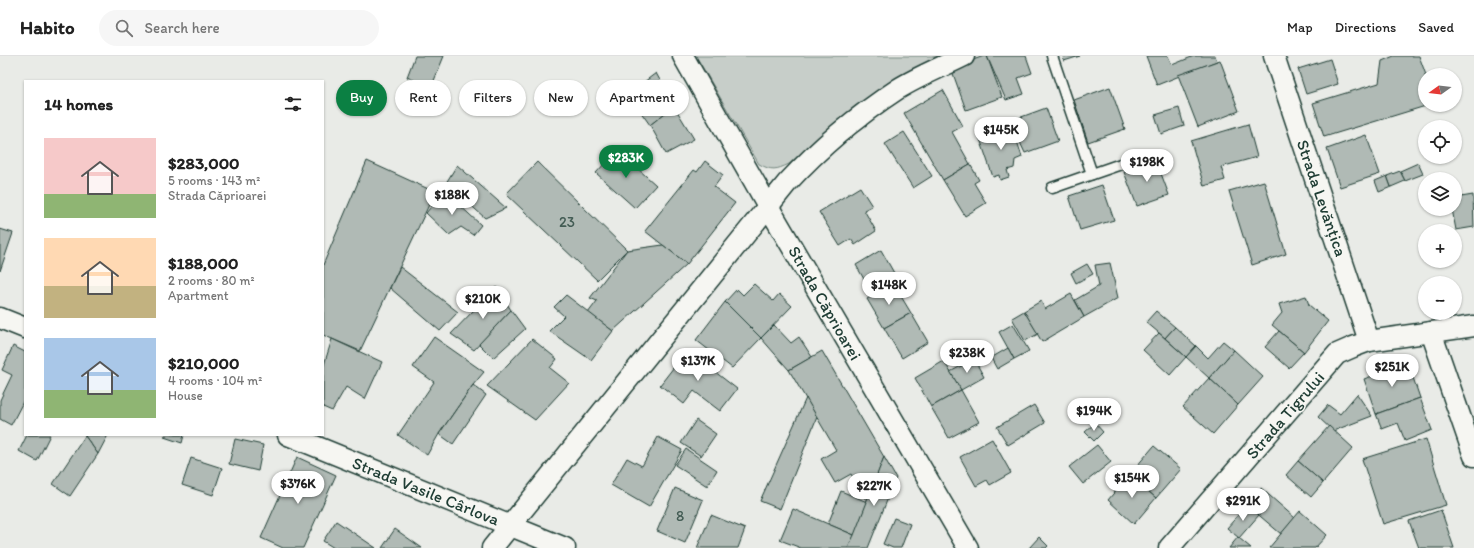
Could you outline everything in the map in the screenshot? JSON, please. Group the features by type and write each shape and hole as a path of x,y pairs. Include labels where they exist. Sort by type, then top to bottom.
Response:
{"street":[{"name":"Strada Căprioarei","path":"683,56 768,206 968,548"},
{"path":"492,548 768,206 806,163 847,125 900,88 964,56"},
{"name":"Strada Levănțica","path":"1274,56 1370,341"},
{"path":"0,318 24,328"},
{"name":"Strada Tigrului","path":"1169,548 1337,354 1370,341 1474,326"},
{"path":"1430,332 1474,456"},
{"name":"Strada Vasile Cârlova","path":"290,436 565,548"}],"lane":[{"path":"1052,56 1092,174"},
{"path":"1052,188 1120,164"}],"shaded area":[{"path":"696,56 939,56 907,73 855,106 789,164 781,168 771,169 759,164"}],"building":[{"path":"415,56 444,56 434,80 414,80 407,77"},
{"path":"987,56 1002,97 966,110 951,68"},
{"path":"987,56 1026,56 1032,73 1018,78 1024,94 1006,100"},
{"path":"1063,56 1080,56 1064,61"},
{"path":"1146,56 1168,56 1172,65 1194,56 1215,56 1217,61 1157,85"},
{"path":"1394,56 1419,56 1423,68 1418,68 1418,108 1324,137 1313,103 1379,83 1382,61"},
{"path":"1330,59 1338,84 1306,94 1298,69"},
{"path":"1220,60 1239,111 1198,127 1178,75"},
{"path":"656,73 660,80 647,80"},
{"path":"1110,87 1125,129 1088,142 1074,100"},
{"path":"943,90 963,126 952,132 970,164 943,180 904,113"},
{"path":"1046,108 1058,141 1025,153 1012,125 1013,120"},
{"path":"1179,108 1184,126 1161,134 1155,115"},
{"path":"644,116 661,116 650,125"},
{"path":"661,116 680,116 694,139 666,154 650,125"},
{"path":"1248,124 1257,157 1221,167 1225,180 1204,186 1191,141"},
{"path":"1012,125 1022,157 1015,160 1014,168 1007,170 1009,177 1000,180 999,175 993,177 979,136"},
{"path":"904,132 932,176 913,188 885,144"},
{"path":"1366,135 1380,174 1340,187 1327,149"},
{"path":"617,150 656,185 635,208 596,173"},
{"path":"1156,160 1169,195 1137,206 1124,172"},
{"path":"367,161 435,192 360,351 324,335 324,263"},
{"path":"705,161 723,175 714,187 735,203 687,264 645,231 694,170 697,172"},
{"path":"537,162 627,250 597,280 506,194"},
{"path":"1418,163 1422,172 1418,172 1418,176 1405,181 1400,171"},
{"path":"970,164 979,180 974,183 986,203 965,216 943,180"},
{"path":"457,165 506,208 485,218 446,183"},
{"path":"1400,171 1405,181 1391,187 1387,176"},
{"path":"1387,176 1391,187 1379,192 1375,181"},
{"path":"1264,181 1286,254 1252,265 1229,191"},
{"path":"1102,185 1114,220 1080,230 1069,196"},
{"path":"860,187 872,206 864,210 876,231 855,245 851,239 840,246 819,212"},
{"path":"444,191 481,225 473,235 461,227 449,235 426,213"},
{"path":"1473,195 1474,227 1462,229 1462,224 1455,224 1453,216 1462,216 1462,197"},
{"path":"0,229 13,233 0,271"},
{"path":"663,245 687,264 613,331 588,313 597,301 590,298 627,250"},
{"path":"881,250 894,273 869,288 856,265"},
{"path":"1110,263 1118,298 1084,317 1075,300 1099,286 1095,265"},
{"path":"1087,264 1093,274 1076,283 1071,273"},
{"path":"400,267 458,312 440,331 390,288"},
{"path":"893,283 911,313 884,328 867,299"},
{"path":"754,284 773,301 779,294 792,306 761,338 725,302 737,289 743,295"},
{"path":"496,287 511,310 474,350 451,334"},
{"path":"1071,294 1084,317 1042,342 1024,311 1041,301 1045,309"},
{"path":"566,295 613,331 591,360 549,331 564,316 554,307"},
{"path":"1306,296 1309,305 1328,321 1304,352 1272,325 1282,313 1279,304"},
{"path":"725,302 761,338 732,368 696,340"},
{"path":"511,310 525,329 493,358 479,344"},
{"path":"1024,311 1038,334 1025,341 1012,318"},
{"path":"1156,311 1175,327 1165,338 1146,322"},
{"path":"911,313 928,342 902,358 884,328"},
{"path":"1013,324 1029,351 1014,359 999,332"},
{"path":"774,325 791,343 799,337 812,357 789,370 761,338"},
{"path":"1175,327 1196,346 1186,357 1165,338"},
{"path":"1279,331 1304,352 1289,368 1265,347"},
{"path":"1159,333 1186,357 1170,375 1143,350"},
{"path":"434,337 484,372 473,385 439,434 427,455 398,435 434,382 413,367"},
{"path":"332,339 382,362 365,399 346,387 332,411 324,407 324,365"},
{"path":"532,339 557,359 550,368 569,383 535,420 487,386"},
{"path":"1223,341 1234,350 1209,378 1186,357 1196,346 1208,358"},
{"path":"13,346 24,352 24,400 11,425 0,419 0,400 12,375 2,370"},
{"path":"1008,348 1014,359 997,369 991,358"},
{"path":"687,350 737,389 720,411 694,391 684,404 660,385"},
{"path":"1234,350 1263,377 1238,405 1209,378"},
{"path":"822,351 884,457 867,502 851,474 835,483 821,459 836,450 789,370"},
{"path":"974,359 984,377 961,390 950,372"},
{"path":"944,361 961,390 931,407 915,378"},
{"path":"1408,363 1420,398 1376,414 1364,379"},
{"path":"1209,378 1238,405 1213,434 1183,407"},
{"path":"473,385 486,395 453,444 439,434"},
{"path":"961,390 979,422 949,438 931,407"},
{"path":"1357,394 1372,416 1333,431 1318,417 1328,405 1340,414"},
{"path":"806,398 817,417 780,509 760,501"},
{"path":"1420,398 1432,430 1405,441 1398,423 1382,429 1376,414"},
{"path":"1034,405 1045,423 1008,445 997,427"},
{"path":"696,420 716,434 701,456 681,443"},
{"path":"1095,423 1103,432 1094,441 1085,432"},
{"path":"1329,426 1353,448 1323,483 1298,461"},
{"path":"26,436 50,436 37,461 19,451"},
{"path":"85,436 107,436 98,454"},
{"path":"85,436 98,454 70,496 53,484"},
{"path":"164,436 184,436 182,443"},
{"path":"658,437 682,450 649,507 611,485 627,458 642,466"},
{"path":"235,439 263,445 258,471 229,464"},
{"path":"992,439 1011,473 990,485 987,480 976,486 960,457"},
{"path":"1426,439 1446,505 1383,524 1362,459"},
{"path":"1097,445 1111,462 1083,484 1069,467"},
{"path":"1154,446 1181,469 1156,498 1129,475"},
{"path":"686,449 717,470 707,486 675,465"},
{"path":"297,457 336,475 303,548 283,548 261,538"},
{"path":"884,457 896,478 868,548 848,548"},
{"path":"191,458 222,468 213,495 182,485"},
{"path":"1298,461 1323,483 1311,497 1286,475"},
{"path":"1129,475 1156,498 1134,524 1108,500"},
{"path":"675,488 703,500 685,543 657,531"},
{"path":"1261,488 1295,518 1281,534 1247,505"},
{"path":"841,491 867,502 854,535 828,524"},
{"path":"1247,505 1259,515 1239,538 1227,528"},
{"path":"793,509 854,535 848,548 801,548 780,540"},
{"path":"1441,510 1454,548 1419,548 1409,521"},
{"path":"1300,511 1327,535 1315,548 1269,548"},
{"path":"711,515 745,529 738,548 697,548"},
{"path":"894,518 910,524 901,548 893,548 883,544"},
{"path":"336,521 376,548 334,548 323,541"},
{"path":"395,529 422,548 382,548"},
{"path":"1039,537 1048,546 1046,548 1029,548"},
{"path":"1238,537 1239,538 1251,548 1229,548"}]}
